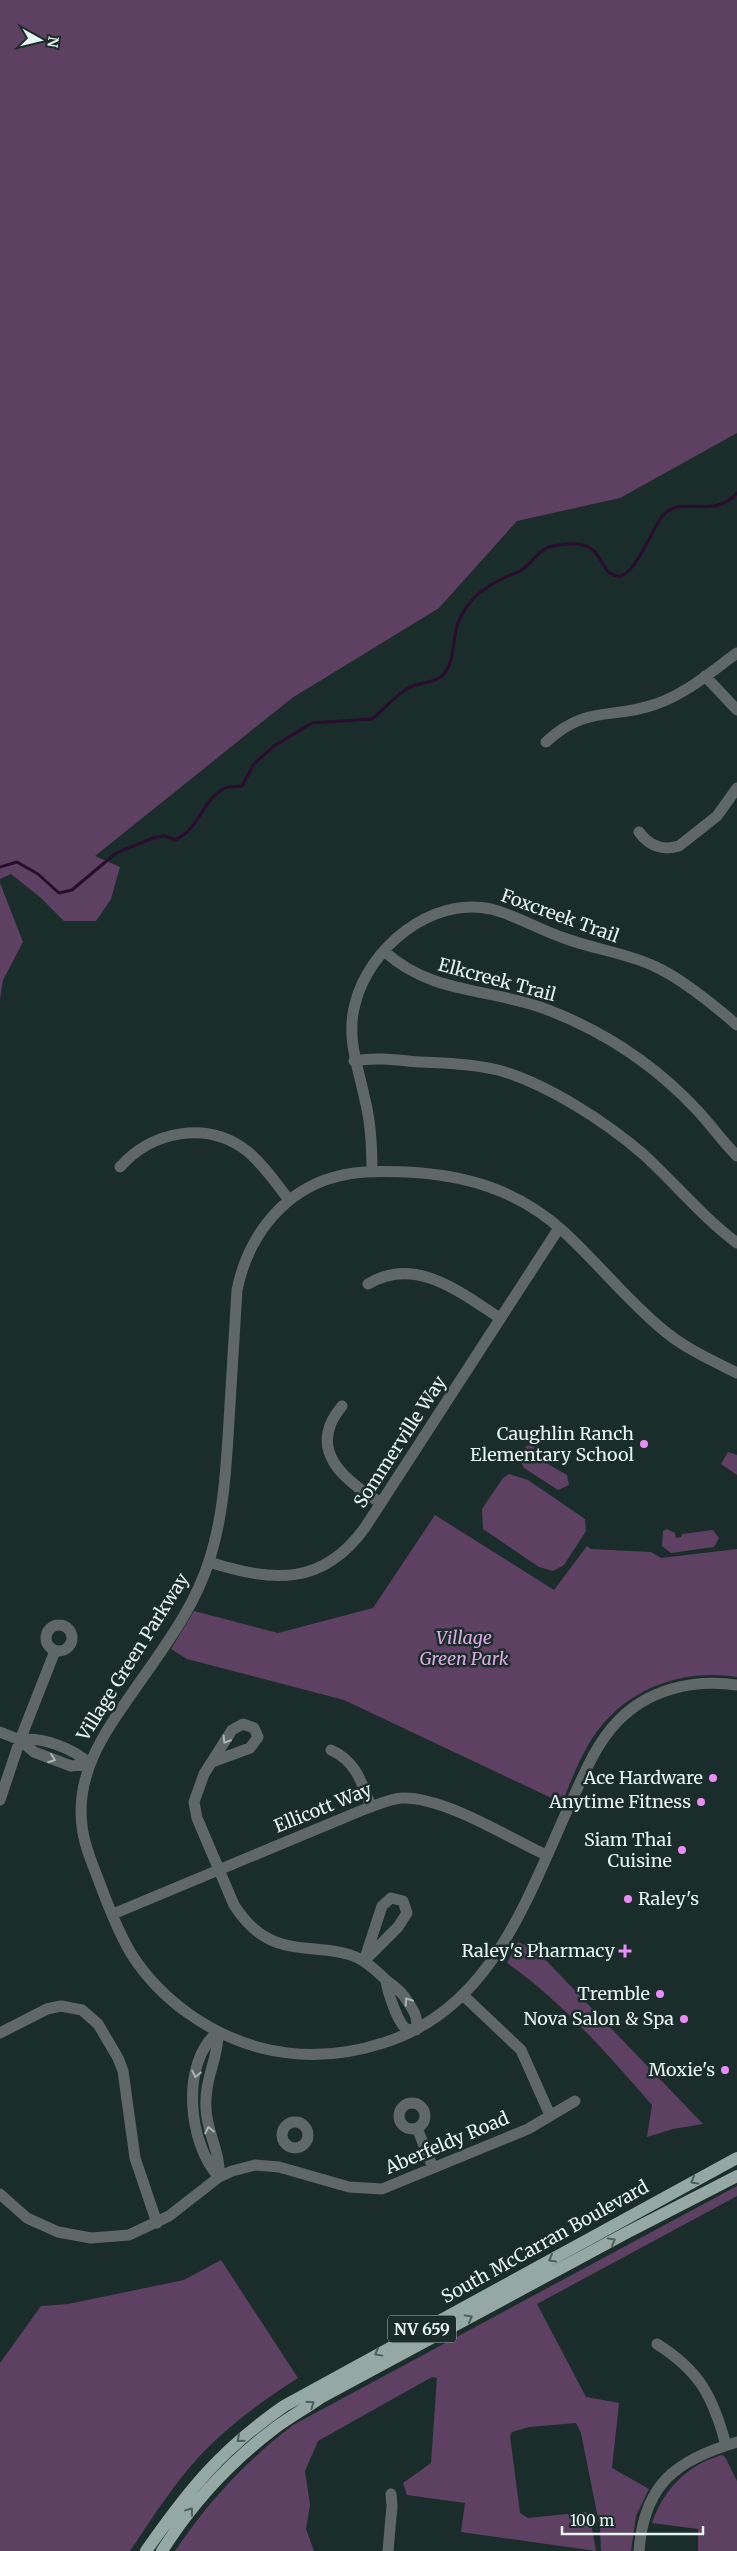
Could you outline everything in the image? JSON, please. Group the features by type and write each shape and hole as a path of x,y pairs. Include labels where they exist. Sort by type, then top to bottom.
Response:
{"main road":[{"name":"South McCarran Boulevard","path":"146,2551 203,2474 229,2448 284,2406 737,2158"},
{"name":"South McCarran Boulevard","path":"162,2551 190,2511 224,2471 276,2427 320,2398 628,2232 737,2176"}],"street":[{"path":"546,742 556,733 581,718 641,709 668,700 737,653"},
{"path":"705,676 737,710"},
{"path":"639,832 649,843 657,846 672,848 679,846 713,819 737,788"},
{"name":"Foxcreek Trail","path":"372,1171 369,1120 354,1061 351,1035 355,1002 365,978 385,952 416,923 438,912 463,907 490,909 564,938 656,967 708,1001 737,1025"},
{"name":"Elkcreek Trail","path":"385,952 405,968 428,980 526,1002 577,1022 620,1046 676,1088 737,1156"},
{"path":"354,1061 376,1059 470,1065 500,1071 525,1080 587,1113 621,1136 715,1226 737,1243"},
{"path":"120,1167 132,1155 161,1139 188,1132 203,1132 232,1141 246,1150 289,1200"},
{"name":"Village Green Parkway","path":"737,1372 685,1345 662,1329 559,1228 522,1203 477,1182 444,1174 353,1172 318,1183 289,1200 275,1213 254,1240 241,1272 237,1290 225,1482 221,1514 209,1562 188,1608 102,1738 90,1764 82,1796 82,1826 91,1860 113,1914 134,1958 184,2011 218,2032 273,2051 324,2054 370,2048 416,2030 464,1996 497,1956 598,1747 620,1718 652,1696 670,1689 690,1684 737,1685"},
{"name":"Sommerville Way","path":"209,1562 270,1577 304,1574 320,1568 346,1550 381,1503 559,1228"},
{"path":"368,1284 378,1278 394,1274 434,1278 500,1318"},
{"path":"342,1406 334,1415 329,1431 330,1452 334,1463 347,1480 381,1503"},
{"path":"0,1800 20,1740 55,1651"},
{"path":"0,1732 20,1740 34,1752 71,1766 90,1764"},
{"path":"331,1750 341,1754 354,1766 371,1807"},
{"path":"212,1762 198,1783 194,1810 234,1904 242,1917 253,1929 282,1944 349,1954 364,1961 386,1980 398,1987 416,2014 418,2021 416,2030 407,2029 402,2023 387,1990 386,1980"},
{"name":"Ellicott Way","path":"113,1914 371,1807 399,1798 430,1801 546,1855"},
{"path":"391,1898 403,1901 406,1906 404,1920 364,1961 382,1906 391,1898"},
{"path":"464,1996 521,2050 550,2115"},
{"path":"0,2033 47,2009 61,2006 82,2010 98,2024 118,2058 123,2071 135,2158 157,2223"},
{"path":"218,2032 217,2048 208,2077 206,2101 208,2127 220,2165 219,2177"},
{"name":"Aberfeldy Road","path":"0,2194 27,2218 58,2232 76,2236 111,2237 129,2235 157,2223 219,2177 232,2171 256,2165 285,2168 349,2188 373,2190 392,2186 528,2129 575,2102"},
{"path":"417,2128 433,2168"},
{"path":"285,2168 291,2147"},
{"path":"639,2551 645,2516 665,2480 686,2461 732,2443 698,2376 684,2362 657,2344"},
{"path":"388,2551 392,2506 391,2494"}],"green space":[{"path":"0,0 737,0 737,433 620,498 517,521 439,608 292,698 95,856 120,867 111,899 96,921 64,921 41,898 11,874 0,879"},
{"path":"0,883 23,942 3,980 0,999"},
{"path":"526,1446 534,1447 534,1461 541,1460 567,1475 569,1485 558,1490 524,1468 522,1464"},
{"path":"728,1452 737,1455 737,1475 721,1464"},
{"path":"509,1474 528,1480 585,1519 586,1531 564,1565 553,1571 539,1567 483,1529 482,1509 503,1478"},
{"name":"Village Green Park","path":"435,1515 554,1590 587,1546 591,1549 651,1552 661,1558 737,1549 737,1677 716,1675 676,1679 656,1686 621,1706 606,1720 588,1745 562,1803 344,1700 187,1659 171,1649 194,1611 278,1633 373,1608"},
{"path":"667,1529 675,1533 676,1538 681,1537 682,1534 713,1530 719,1538 714,1547 671,1553 662,1546 663,1531"},
{"path":"518,1942 536,1950 703,2124 673,2129 647,2137 652,2105 565,2011 547,1994 507,1963"},
{"path":"737,2186 737,2196 537,2304 586,2397 619,2403 612,2468 649,2489 636,2516 631,2551 601,2551 600,2528 581,2433 576,2423 529,2427 512,2432 510,2436 520,2513 528,2518 586,2512 590,2517 596,2551 461,2532 465,2503 407,2495 403,2483 431,2463 437,2378 432,2377 318,2441 305,2471 310,2505 306,2529 314,2551 175,2551 214,2499 259,2453 293,2425"},
{"path":"221,2260 298,2378 244,2416 207,2448 178,2482 130,2551 0,2551 0,2363 41,2306 68,2304 184,2280"},
{"path":"722,2455 725,2457 737,2481 737,2551 698,2551 698,2529 652,2523 663,2500 678,2480 698,2465"}],"waterway":[{"path":"0,867 17,862 38,874 59,893 72,890 116,853 156,837 165,836 175,840 190,830 216,795 225,788 242,786 254,764 274,746 312,723 372,719 405,690 415,685 435,680 443,675 449,666 458,623 466,607 483,590 519,572 545,549 567,544 580,544 589,547 600,558 607,570 611,574 618,576 624,574 637,560 664,514 680,507 718,505 728,501 737,493"}],"place":[{"name":"Caughlin Ranch Elementary School","path":"644,1444"},
{"name":"Ace Hardware","path":"713,1778"},
{"name":"Anytime Fitness","path":"701,1802"},
{"name":"Siam Thai Cuisine","path":"682,1850"},
{"name":"Raley's","path":"628,1899"},
{"name":"Raley's Pharmacy","path":"625,1951"},
{"name":"Tremble","path":"660,1994"},
{"name":"Nova Salon & Spa","path":"684,2019"},
{"name":"Moxie's","path":"725,2070"}]}
